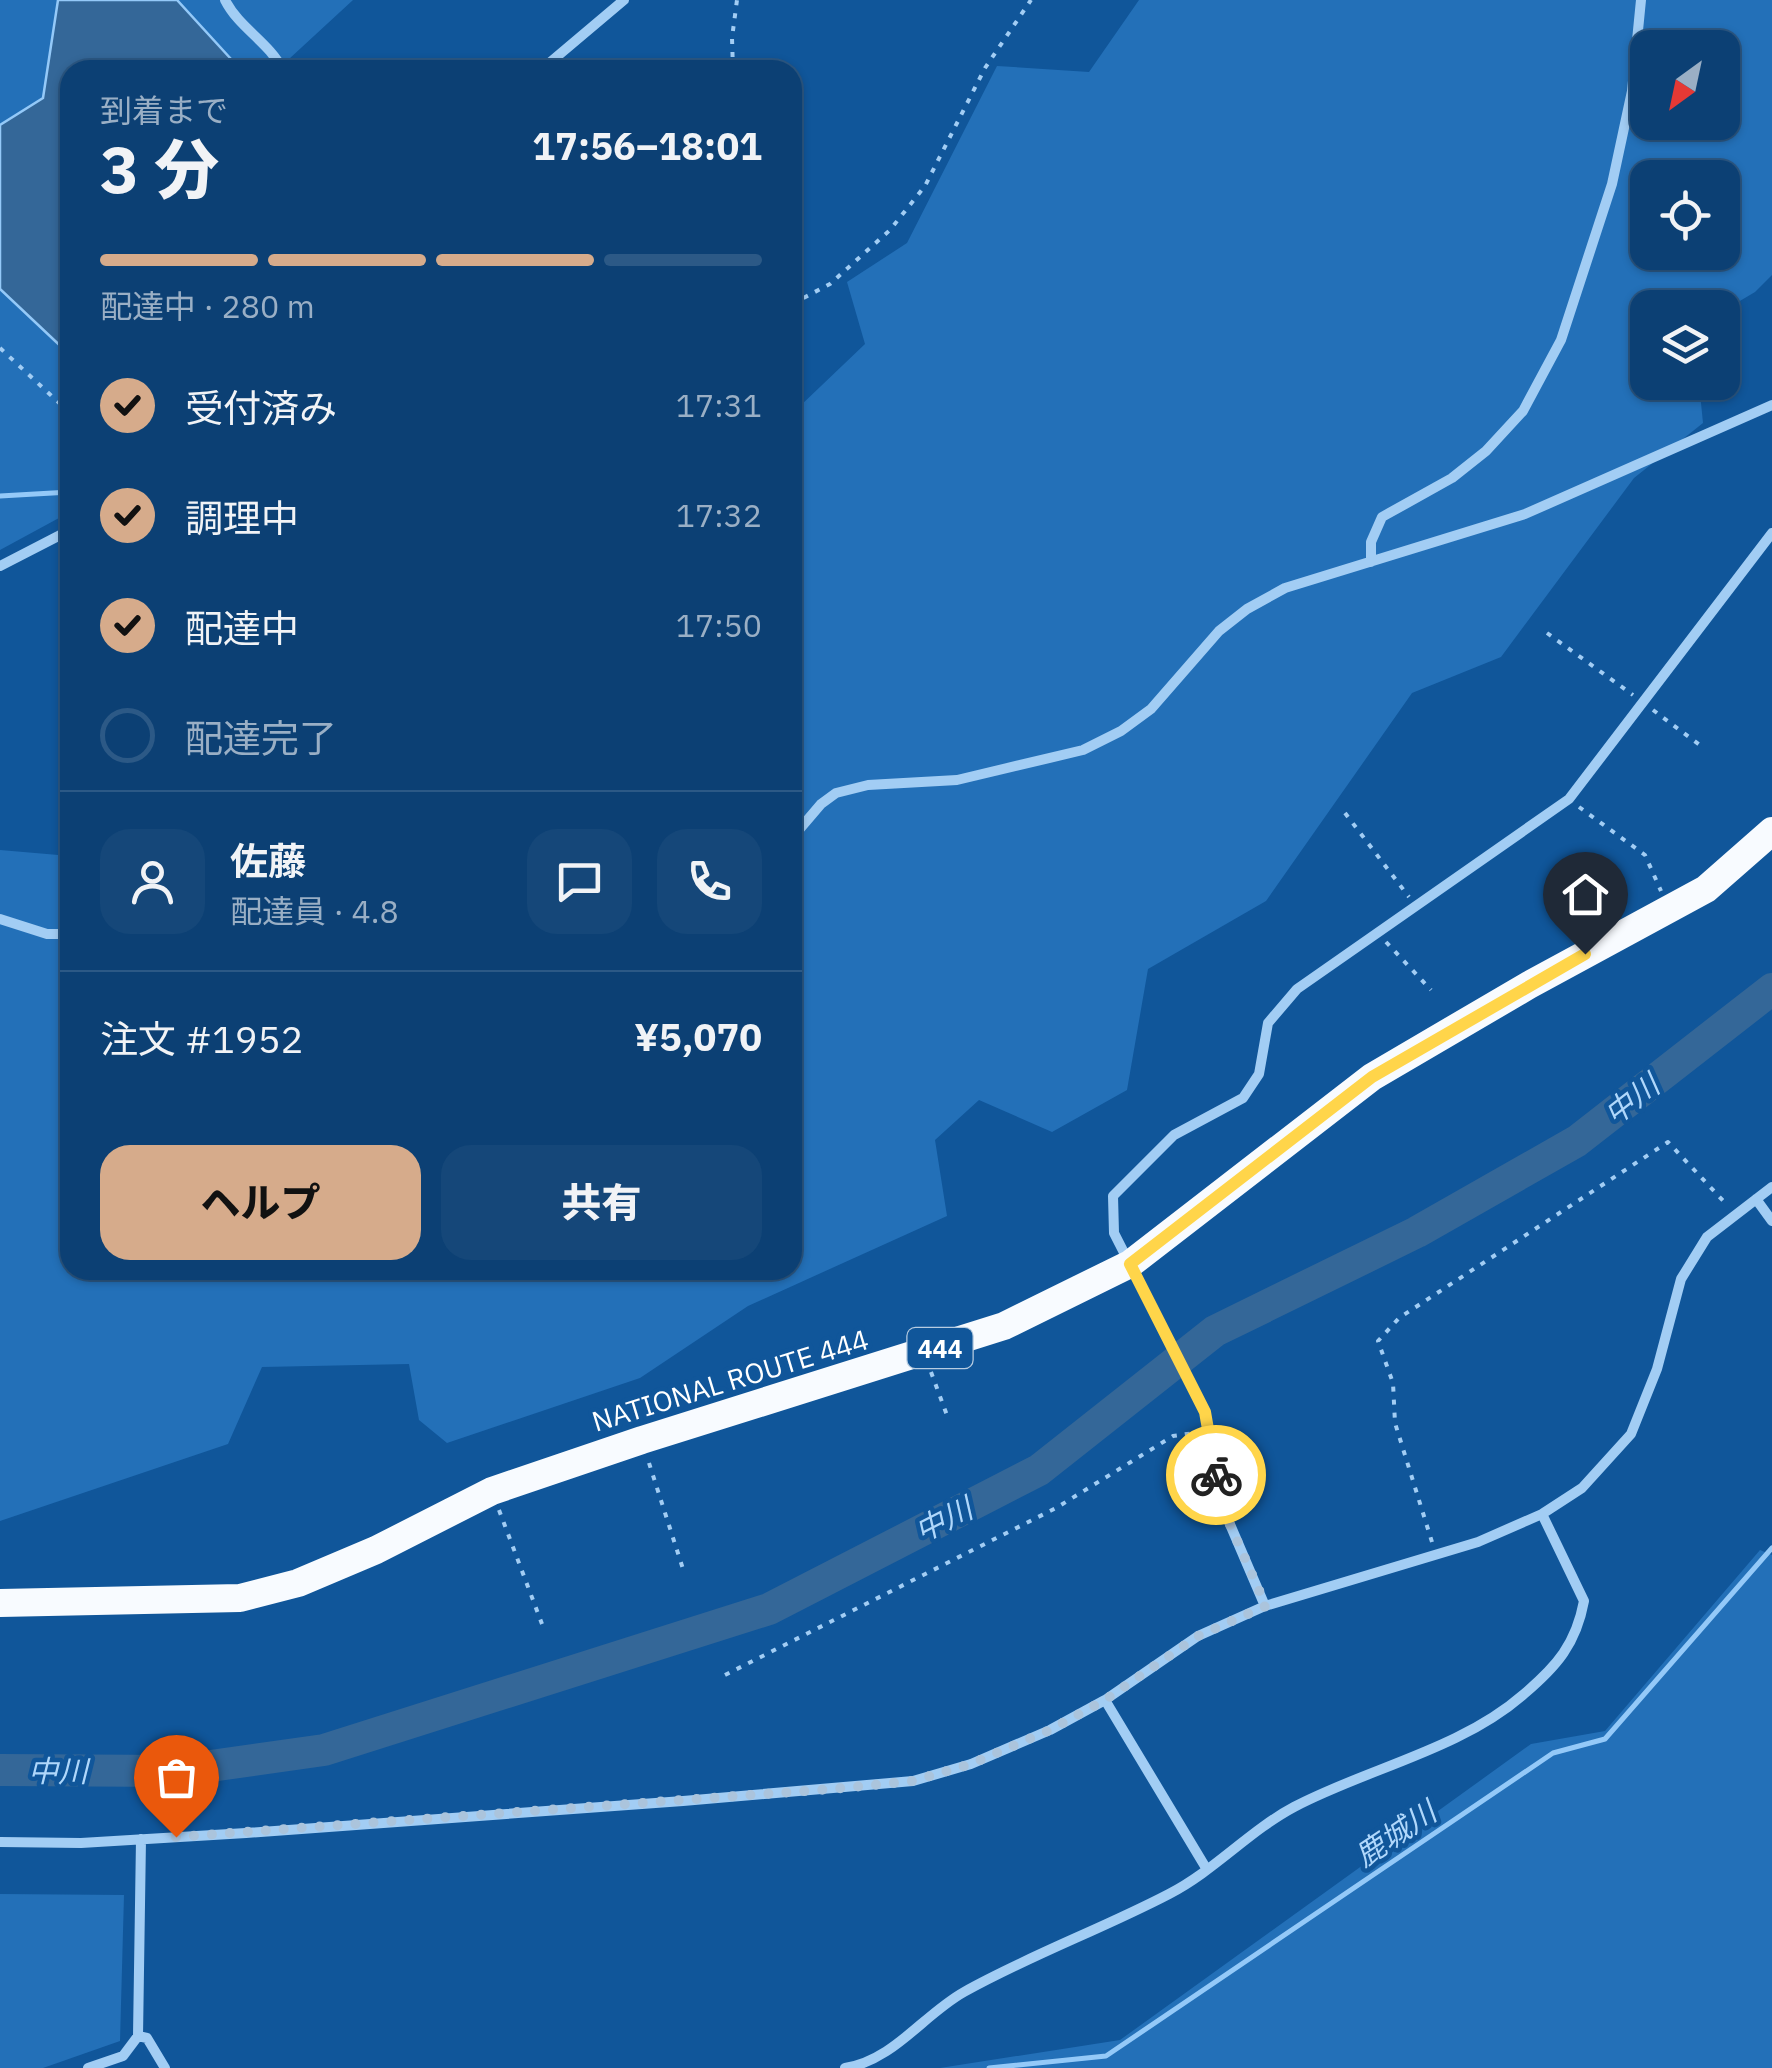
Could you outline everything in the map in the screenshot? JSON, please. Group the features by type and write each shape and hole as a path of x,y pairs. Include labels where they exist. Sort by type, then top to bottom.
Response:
{"highway":[{"name":"NATIONAL ROUTE 444","path":"0,1603 240,1598 298,1583 376,1550 492,1491 1004,1326 1130,1264 1372,1077 1528,985 1706,889 1772,832"}],"street":[{"path":"226,0 233,14 278,60"},
{"path":"554,60 624,0"},
{"path":"1371,562 1371,542 1382,517 1452,478 1486,452 1523,411 1561,340 1612,184 1632,91 1641,0"},
{"path":"802,826 836,793 868,786 958,780 1083,750 1121,731 1150,708 1218,632 1247,609 1284,588 1525,514 1772,405"},
{"path":"1266,1606 1220,1502 1205,1412 1114,1233 1113,1196 1174,1136 1243,1098 1259,1074 1268,1024 1297,989 1568,798 1772,533"},
{"path":"0,566 60,535"},
{"path":"0,919 60,934"},
{"path":"0,1842 141,1839 913,1781 971,1764 1050,1730 1105,1700 1198,1636 1266,1606 1436,1554 1542,1514 1582,1488 1631,1434 1657,1370 1681,1279 1707,1237 1772,1188"},
{"path":"1756,1198 1772,1221"},
{"path":"845,2068 863,2065 893,2048 939,2006 992,1976 1174,1892 1292,1808 1468,1730 1522,1696 1570,1648 1584,1602 1542,1514"},
{"path":"1105,1700 1206,1868"},
{"path":"88,2068 123,2056 138,2036 141,1839"},
{"path":"138,2036 147,2038 165,2068"}],"path":[{"path":"733,60 738,0"},
{"path":"802,298 842,273 890,230 925,186 985,68 1031,0"},
{"path":"0,348 60,404"},
{"path":"1547,633 1705,748"},
{"path":"1568,798 1645,855 1670,908"},
{"path":"1345,813 1414,905"},
{"path":"1376,931 1430,990"},
{"path":"1436,1554 1395,1423 1393,1383 1378,1341 1398,1318 1668,1142 1735,1213"},
{"path":"924,1354 948,1418"},
{"path":"725,1675 1056,1508 1173,1436 1208,1430"},
{"path":"642,1440 684,1572"},
{"path":"492,1491 542,1624"}],"shaded area":[{"path":"0,0 58,0 43,98 0,125"},
{"path":"58,0 177,0 232,60 60,60 60,346 0,289 0,125 43,98"},
{"path":"177,0 353,0 289,60 232,60"},
{"path":"1139,0 1772,0 1772,275 1740,301 1740,290 1630,290 1630,400 1701,400 1703,423 1634,478 1501,657 1412,693 1266,901 1148,969 1127,1090 1052,1132 979,1100 935,1140 947,1216 748,1306 640,1378 447,1443 419,1420 409,1364 262,1367 228,1444 0,1521 0,850 60,855 60,1280 802,1280 802,404 865,344 847,282 907,243 997,66 1089,72"},
{"path":"0,289 60,346 60,517 0,550"},
{"path":"1760,1550 1772,1555 1772,2068 940,2068 1120,2040 1531,1744 1605,1731"},
{"path":"0,1894 124,1895 120,2041 43,2068 0,2068"}],"waterway":[{"path":"0,496 60,493"},
{"name":"中川","path":"0,1770 175,1771 324,1750 769,1609 1039,1470 1215,1331 1417,1232 1577,1141 1772,989"},
{"name":"鹿城川","path":"989,2068 1106,2056 1553,1753 1605,1739 1772,1548"}],"way so far":[{"path":"176,1837 833,1789 913,1781 971,1764 1050,1730 1105,1700 1198,1636 1266,1606 1220,1502 1216,1475"}],"route":[{"path":"1216,1475 1205,1412 1130,1264 1372,1077 1585,954"}]}
